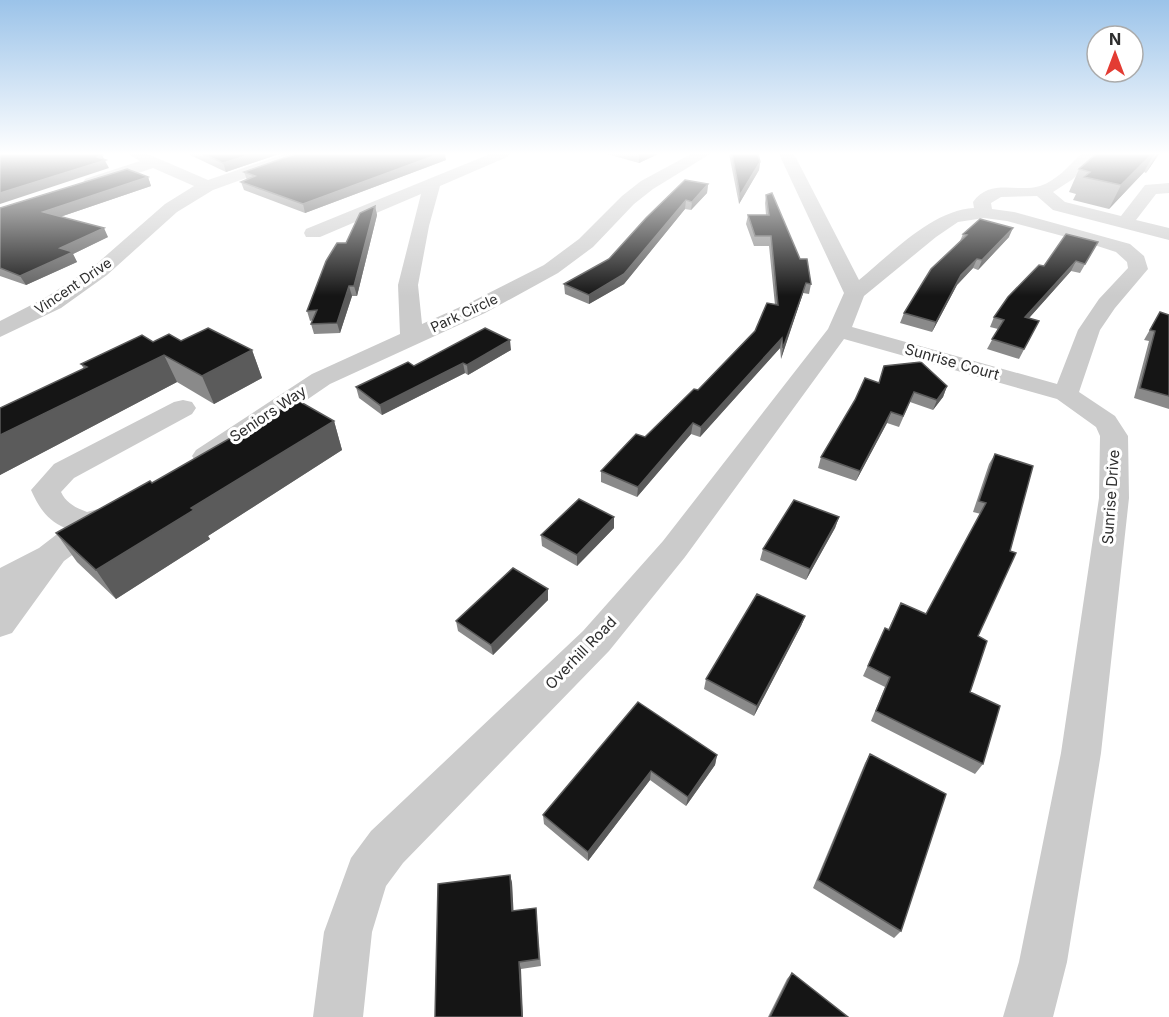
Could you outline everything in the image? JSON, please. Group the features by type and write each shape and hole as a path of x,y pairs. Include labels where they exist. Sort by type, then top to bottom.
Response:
{"street":[{"name":"Vincent Drive","path":"0,330 53,303 100,271 171,208 182,201"},
{"path":"313,233 390,201"},
{"name":"Park Circle","path":"427,201 408,285 412,337 477,308 551,269 586,243 627,201"},
{"path":"810,201 855,293 952,218 984,213 1008,216 1123,248 1137,260 1138,270 1107,304 1089,330 1066,394"},
{"path":"982,201 984,213"},
{"path":"1054,201 1059,206 1169,234"},
{"path":"1125,223 1141,201"},
{"name":"Overhill Road","path":"338,1017 348,932 368,874 387,848 596,641 674,549 839,330 855,293"},
{"name":"Sunrise Court","path":"839,330 1066,394"},
{"name":"Seniors Way","path":"181,473 309,386 339,369 412,337"},
{"name":"Sunrise Drive","path":"1028,1017 1043,962 1082,753 1114,498 1114,436 1106,423 1066,394"},
{"path":"88,525 70,518 52,506 46,490 64,471 183,408"},
{"path":"0,584 53,553 88,525 119,508"},
{"path":"0,623 53,553"}],"building":[{"path":"21,201 75,201 43,212 104,228 60,248 73,252 20,276 0,268 0,208"},
{"path":"663,201 685,201 624,274 589,295 564,284 609,259"},
{"path":"767,201 776,201 800,259 807,259 811,284 806,283 783,348 782,338 701,427 693,423 638,487 601,471 636,434 645,437 694,389 698,390 755,331 767,303 778,305 771,236 755,236 748,215 769,215"},
{"path":"375,206 354,286 349,286 337,323 311,324 317,310 307,311 326,261 337,243 346,243 360,213"},
{"path":"980,219 1013,228 982,260 977,259 961,275 936,322 904,313 931,269 967,235 963,234"},
{"path":"1066,234 1098,242 1085,264 1076,261 1025,317 1039,321 1024,349 992,339 1004,320 994,317 1008,297 1039,265 1044,266"},
{"path":"1160,312 1169,315 1169,396 1140,388 1155,331 1150,330"},
{"path":"208,328 252,350 202,376 164,355 0,435 0,408 87,367 81,364 142,335 153,342 169,334 181,341"},
{"path":"485,328 510,340 467,365 463,363 380,405 356,387 408,362 414,366"},
{"path":"921,362 947,386 937,400 914,392 903,416 891,412 860,471 821,457 855,400 865,378 879,383 884,366"},
{"path":"297,400 334,421 191,508 194,510 96,570 56,533 150,481 152,483"},
{"path":"995,454 1033,466 1010,551 1016,553 978,636 987,641 970,692 1000,706 983,764 876,711 890,677 868,666 885,628 889,630 901,603 926,614 986,503 979,501"},
{"path":"579,499 614,517 577,555 541,535"},
{"path":"794,500 839,517 810,569 763,549"},
{"path":"513,568 548,589 491,645 456,621"},
{"path":"757,594 805,616 757,706 706,679"},
{"path":"638,702 717,755 688,797 651,771 588,852 543,815"},
{"path":"870,754 946,794 901,931 818,880"},
{"path":"510,875 512,911 536,908 539,959 519,962 522,1017 435,1017 438,884"},
{"path":"792,973 848,1017 770,1017"}]}
